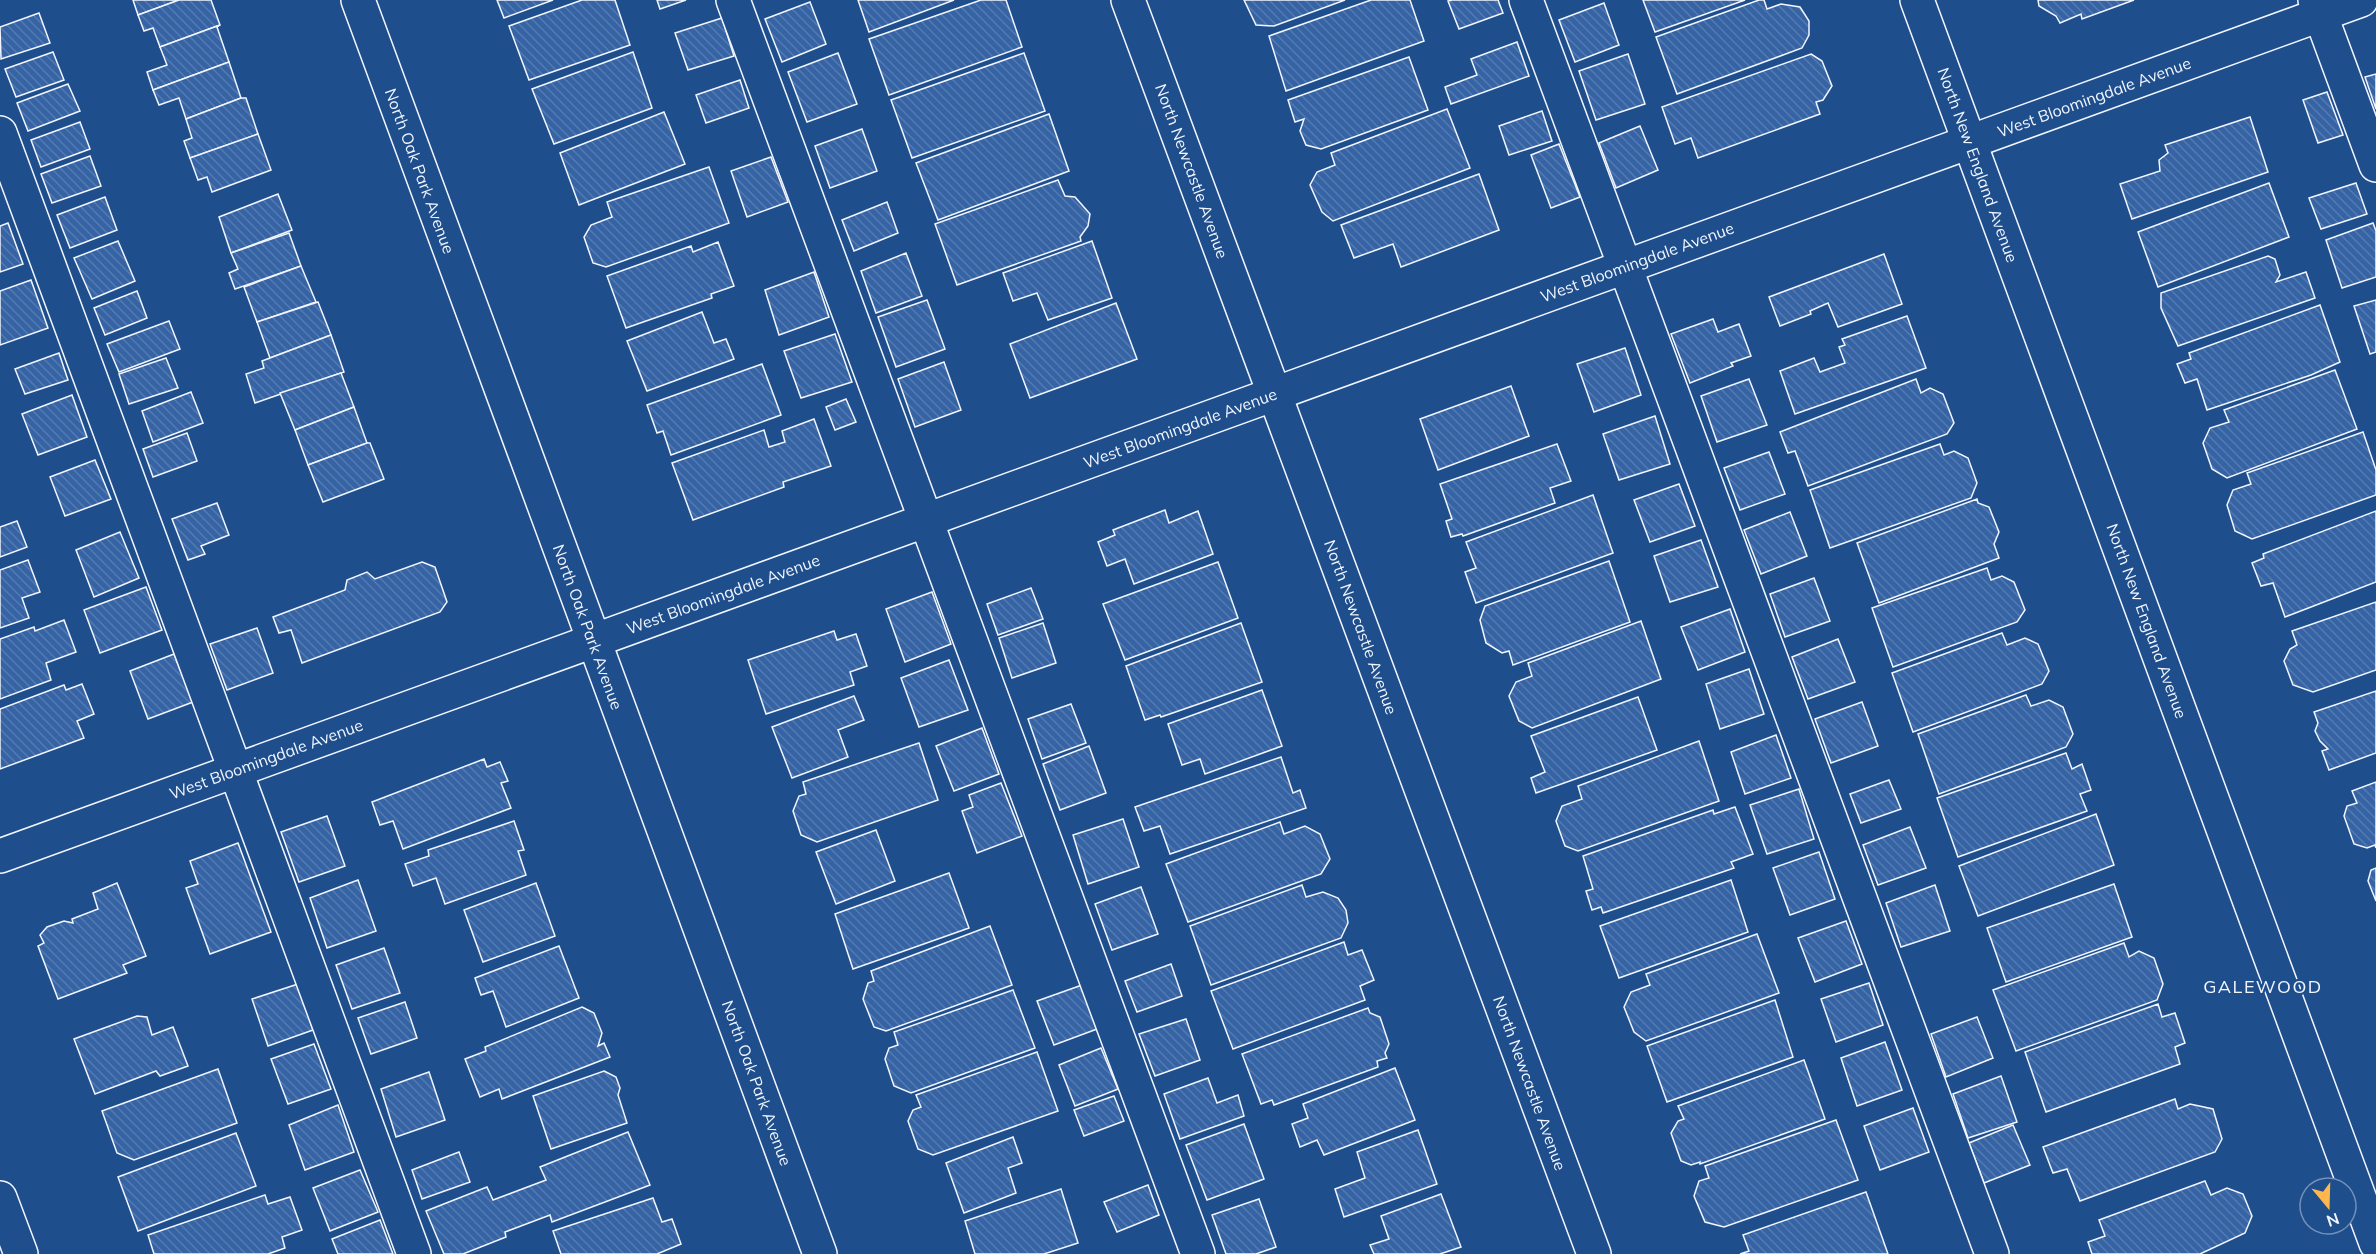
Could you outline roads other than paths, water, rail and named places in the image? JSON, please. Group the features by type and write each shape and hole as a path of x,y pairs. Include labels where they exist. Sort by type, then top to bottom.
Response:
{"street":[{"name":"North Oak Park Avenue","path":"358,0 820,1254"},
{"path":"733,0 924,521 1198,1254"},
{"name":"North Newcastle Avenue","path":"1128,0 1594,1254"},
{"path":"1526,0 1992,1254"},
{"name":"North New England Avenue","path":"1917,0 2376,1243"},
{"name":"West Bloomingdale Avenue","path":"0,856 1970,142 2318,7 2361,0"},
{"path":"2318,7 2376,165"},
{"path":"0,133 414,1254"},
{"path":"0,1198 21,1254"}],"district":[{"name":"GALEWOOD","path":"2263,987"}]}
